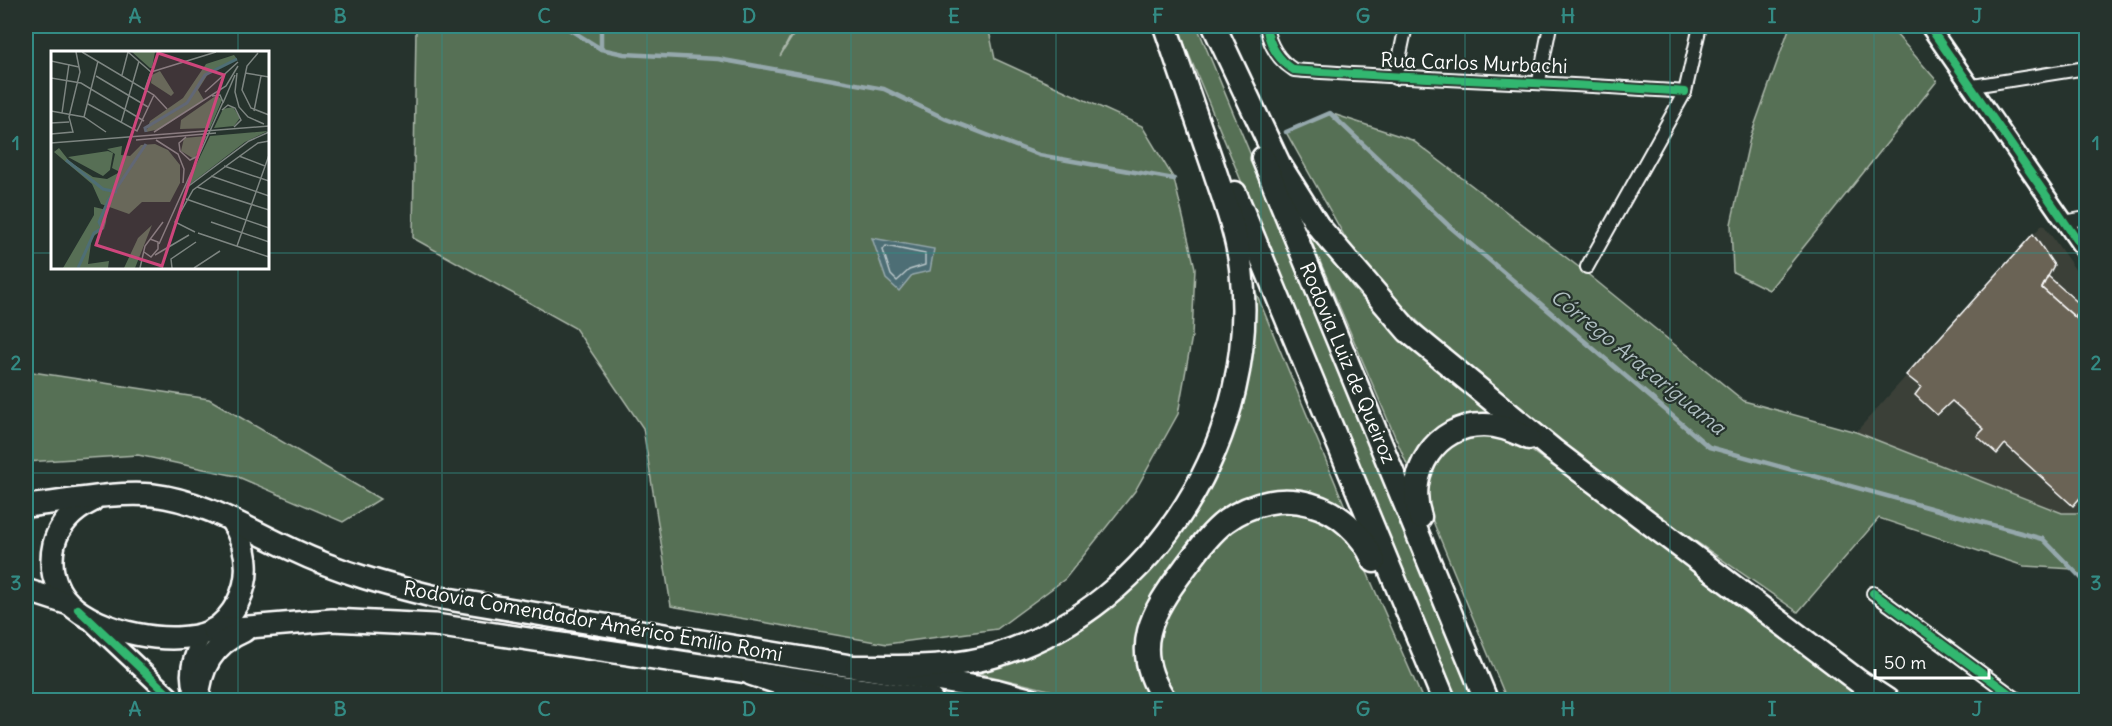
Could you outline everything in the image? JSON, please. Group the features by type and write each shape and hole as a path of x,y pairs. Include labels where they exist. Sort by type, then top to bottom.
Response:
{"highway":[{"path":"857,667 932,666 972,662 1018,648 1062,626 1099,601 1146,558 1169,532 1206,471 1223,428 1236,382 1242,338 1241,267 1222,193 1165,26"},
{"name":"Rodovia Luiz de Queiroz","path":"1165,26 1443,700"},
{"name":"Rodovia Luiz de Queiroz","path":"1207,26 1486,700"},
{"path":"1214,26 1279,164 1318,226 1408,331 1553,450 1858,681 1887,700"},
{"path":"1445,599 1417,509 1417,482 1431,448 1450,433 1482,424 1512,430 1553,450"},
{"name":"Rodovia Comendador Américo Emílio Romi","path":"26,506 124,495 152,495 206,508 294,550 354,575 436,597 995,690 1032,700"},
{"path":"74,607 52,574 51,555 56,537 66,520 80,507 97,499"},
{"path":"1165,700 1158,690 1148,663 1147,639 1153,615 1208,538 1226,522 1262,503 1283,501 1321,507 1340,517 1356,531 1368,547 1443,700"},
{"path":"213,629 234,609 246,580 244,548 231,520"},
{"name":"Rodovia Comendador Américo Emílio Romi","path":"26,590 74,607 110,627 135,634 161,637 213,629 332,620 435,625 932,700"},
{"path":"197,700 201,676 214,651 224,641 251,627"},
{"path":"752,674 830,700"},
{"path":"1858,681 1877,700"}],"street":[{"name":"Rua Carlos Murbachi","path":"1266,26 1273,47 1282,63 1294,70 1395,78 1539,81 1685,92"},
{"path":"1395,78 1406,26"},
{"path":"1539,81 1550,26"},
{"path":"1587,267 1685,92 1700,26"},
{"path":"1929,26 2086,253"},
{"path":"1973,87 2086,68"},
{"path":"2064,222 2086,218"},
{"path":"1873,593 2018,700"},
{"path":"74,607 174,700"},
{"path":"197,700 189,681 190,660 213,629"}],"shaded area":[{"path":"2043,224 2086,285 2086,514 2062,513 1856,432"}],"green space":[{"path":"176,26 271,26 182,34"},
{"path":"416,26 796,26 780,56 799,26 988,26 995,59 1142,126 1174,179 1195,268 1192,336 1178,414 1135,491 1065,579 997,629 887,644 671,606 643,428 575,328 413,238"},
{"path":"1177,26 1197,26 1478,700 1456,700"},
{"path":"1790,26 1889,26 1937,81 1769,290 1733,272 1731,224 1750,138"},
{"path":"1330,113 1412,140 1584,271 1744,401 1856,432 2062,513 2086,513 2086,583 2073,569 2024,566 1879,518 1798,612 1559,447 1474,378 1359,262 1286,132"},
{"path":"1304,224 1355,290 1392,330 1488,410 1488,415 1452,423 1428,435 1408,467"},
{"path":"1245,266 1349,516 1277,492 1155,593 1155,700 1091,700 965,670 1084,619 1213,465"},
{"path":"26,371 209,399 380,499 343,522 236,476 138,455 26,462"},
{"path":"1479,433 1519,442 1865,700 1507,700 1425,502 1430,474 1438,457 1453,444"},
{"path":"1265,511 1300,511 1335,525 1359,554 1423,700 1173,700 1161,683 1156,624 1208,543"}],"water":[{"path":"872,238 934,249 930,271 912,275 899,291 886,279"}],"building":[{"path":"2033,234 2054,265 2042,288 2086,327 2086,491 2073,506 2005,444 1997,454 1977,436 1984,429 1952,401 1937,415 1915,395 1921,387 1906,375"},
{"path":"2048,276 2083,307 2075,317 2042,288"}],"waterway":[{"name":"Córrego Araçariguama","path":"564,26 601,49 624,54 718,59 884,89 946,119 1039,155 1174,179"},
{"path":"601,26 601,49"},
{"name":"Córrego Araçariguama","path":"1286,132 1330,113 1448,225 1709,447 2043,539 2086,583"}],"cycle path":[{"path":"1266,26 1275,51 1294,70 1685,92"},
{"path":"1929,26 2086,253"},
{"path":"1873,593 2018,700"},
{"path":"78,609 174,700"}]}
